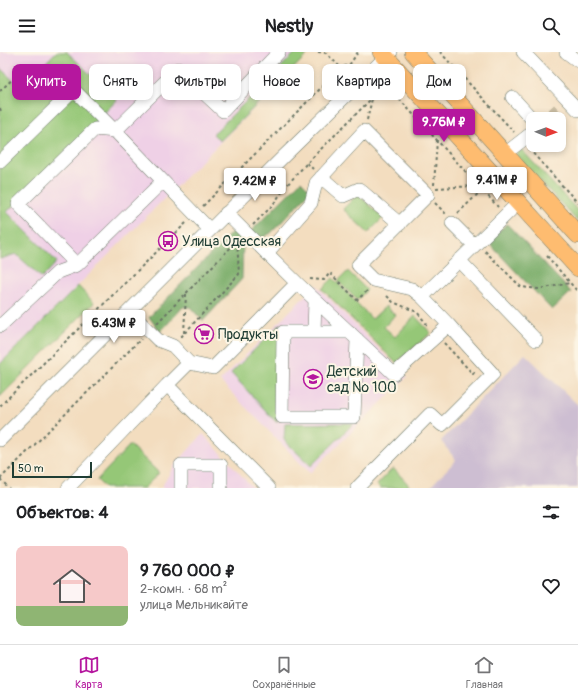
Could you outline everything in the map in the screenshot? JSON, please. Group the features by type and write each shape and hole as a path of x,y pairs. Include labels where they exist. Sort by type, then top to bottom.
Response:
{"main road":[{"path":"414,52 578,235"},
{"path":"386,54 518,203 578,268"}],"street":[{"path":"115,131 178,69 223,111 279,52"},
{"path":"523,52 565,102 578,110"},
{"path":"566,52 578,61"},
{"path":"0,440 386,54"},
{"path":"1,158 74,90 210,230"},
{"path":"512,97 526,112"},
{"path":"77,266 18,204 95,129 115,131"},
{"path":"267,253 311,203 316,183 364,131 428,195 358,265 373,280 412,289 422,296 493,374 442,424 430,414 358,488"},
{"path":"506,154 526,138"},
{"path":"321,177 344,196 359,189 400,224"},
{"path":"1,323 58,272 77,266 163,181"},
{"path":"422,296 518,203"},
{"path":"226,214 241,237 267,253 394,374 449,325"},
{"path":"454,219 475,244"},
{"path":"459,260 536,340"},
{"path":"129,311 158,340 173,346 189,363 213,368 297,283"},
{"path":"314,332 315,300"},
{"path":"283,332 314,332 354,335 354,417 282,417 283,332"},
{"path":"68,488 189,363"},
{"path":"167,385 269,488"},
{"path":"181,488 181,465 221,465 221,488"}],"path":[{"path":"318,52 326,53 337,64"},
{"path":"350,64 358,52"},
{"path":"440,52 578,203"},
{"path":"0,91 12,80"},
{"path":"0,406 195,215 322,87"},
{"path":"9,488 0,479 272,206 287,185 307,163 370,100"},
{"path":"364,131 372,100"},
{"path":"399,100 505,215"},
{"path":"0,108 1,112"},
{"path":"437,140 434,188 478,186"},
{"path":"454,219 482,190"},
{"path":"173,346 239,274 241,237"},
{"path":"475,244 521,287 539,289 570,283"},
{"path":"297,283 302,278 324,280 330,273 357,300 370,288"},
{"path":"383,292 393,302 417,312 437,336 473,374 480,368 489,377"},
{"path":"184,333 186,293"}],"shaded area":[{"path":"0,52 310,52 298,64 249,64 249,100 262,100 0,364"},
{"name":"Детский сад № 100","path":"316,285 407,377 310,473 220,381"},
{"path":"525,354 578,405 578,488 429,488 456,460 441,441"},
{"path":"203,434 253,488 161,488 174,466"}],"green space":[{"path":"56,52 67,52 80,64 44,64"},
{"path":"296,52 310,52 298,64 284,64"},
{"path":"81,65 89,73 89,100 117,100 7,212 57,262 42,278 16,254 0,259 0,68 12,79 12,100 81,100"},
{"path":"249,98 249,100 261,100 220,141 213,134"},
{"path":"521,149 578,211 578,222 516,155"},
{"path":"301,181 311,191 271,233 258,240 250,232"},
{"path":"358,194 383,218 368,233 343,209"},
{"path":"507,224 571,292 552,310 487,241"},
{"path":"234,230 243,243 242,279 203,321 190,307 183,307 160,332 149,317"},
{"path":"348,271 367,290 357,300 338,281"},
{"path":"333,278 372,319 386,306 395,315 384,327 395,337 415,316 431,333 396,363 322,289"},
{"path":"78,286 94,303 0,397 0,364"},
{"path":"280,324 277,423 231,373"},
{"path":"354,423 311,466 284,440 285,424"},
{"path":"130,445 159,473 144,488 105,488 97,480"},
{"path":"393,468 409,485 407,488 380,488 377,485"}],"tunnel":[{"path":"555,112 563,105"}],"place":[{"name":"Улица Одесская","path":"168,241"},
{"name":"Продукты","path":"204,334"},
{"name":"Детский сад № 100","path":"313,379"}]}
